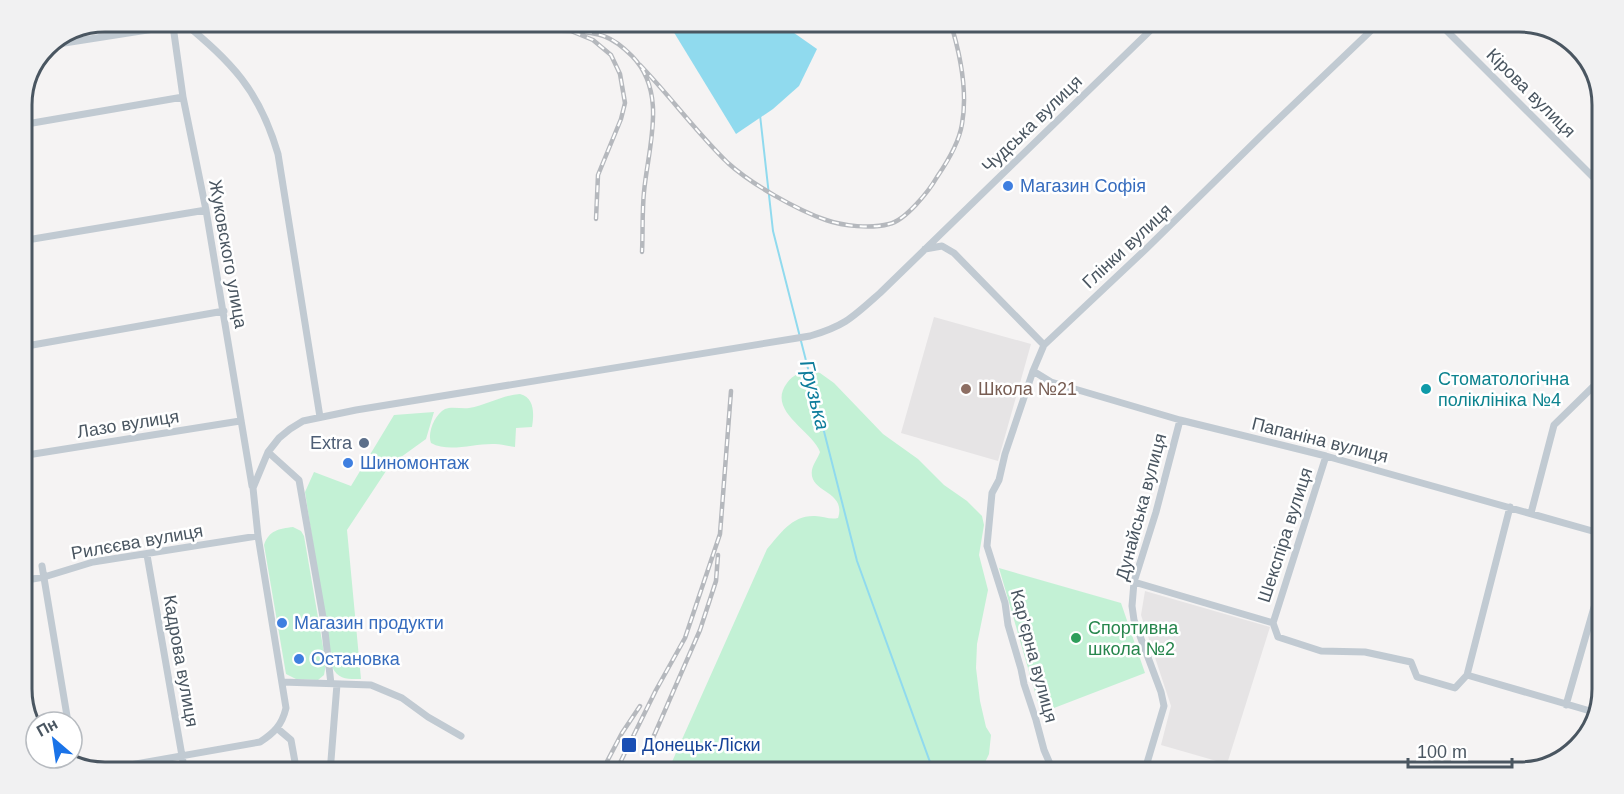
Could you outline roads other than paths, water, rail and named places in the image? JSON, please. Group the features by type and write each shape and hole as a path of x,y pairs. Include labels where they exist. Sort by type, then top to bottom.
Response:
{"street":[{"path":"68,42 124,32"},
{"name":"Жуковского улица","path":"176,32 183,97 224,311 286,708 278,729"},
{"path":"195,32 219,52 243,79 267,120 273,138 278,154 320,417"},
{"name":"Чудська вулиця","path":"268,452 290,429 303,421 320,417 810,336 835,329 849,321 1149,32"},
{"name":"Глінки вулиця","path":"987,546 992,494 999,480 1005,453 1044,345 1369,32"},
{"name":"Кірова вулиця","path":"1448,32 1592,177"},
{"path":"32,123 183,97"},
{"path":"32,239 206,210"},
{"path":"925,249 942,246 954,253 1044,345"},
{"path":"32,345 224,311"},
{"name":"Папаніна вулиця","path":"1033,371 1051,382 1180,420 1326,456 1592,531"},
{"path":"1531,513 1554,425 1592,388"},
{"name":"Дунайська вулиця","path":"1147,762 1164,706 1134,620 1132,606 1134,582 1156,512 1180,420"},
{"name":"Лазо вулиця","path":"32,454 240,421"},
{"path":"253,488 268,452 299,480 334,684 330,762"},
{"name":"Шекспіра вулиця","path":"1273,623 1326,456"},
{"path":"1134,582 1273,623 1278,637 1321,651 1365,652 1412,662 1417,677 1455,688 1467,675 1510,507"},
{"name":"Рилєєва вулиця","path":"32,579 93,562 258,536"},
{"name":"Кар’єрна вулиця","path":"987,546 1005,603 1008,625 1024,684 1049,762"},
{"name":"Кадрова вулиця","path":"147,555 183,762"},
{"path":"42,566 66,710"},
{"path":"1566,705 1592,614"},
{"path":"1467,675 1589,711"},
{"path":"282,682 371,685 402,698 428,717 461,735"},
{"path":"148,762 260,742 278,729 291,740 295,762"}],"water":[{"path":"674,32 793,32 817,49 799,86 773,109 736,134"}],"waterway":[{"name":"Грузька","path":"760,115 773,231 857,561 930,762"}],"railway":[{"path":"573,32 593,40 611,55 620,74 625,103 621,119 598,175 596,219"},
{"path":"580,32 605,36 618,44 632,56 643,71 650,87 653,121 644,192 642,252"},
{"path":"640,65 728,163 761,188 826,220 857,226 882,226 895,222 909,212 923,197 945,165 958,138 964,111 964,98 960,59 953,32"},
{"path":"620,762 685,638 720,534 731,391"},
{"path":"649,747 700,630 716,581 718,555"},
{"path":"607,762 640,706"}],"place":[{"name":"Магазин Софія","path":"1008,186"},
{"name":"Школа №21","path":"966,389"},
{"name":"Стоматологічна поліклініка №4","path":"1426,389"},
{"name":"Extra","path":"364,443"},
{"name":"Шиномонтаж","path":"348,463"},
{"name":"Магазин продукти","path":"282,623"},
{"name":"Спортивна школа №2","path":"1076,638"},
{"name":"Остановка","path":"299,659"},
{"name":"Донецьк-Ліски","path":"629,745"}]}
